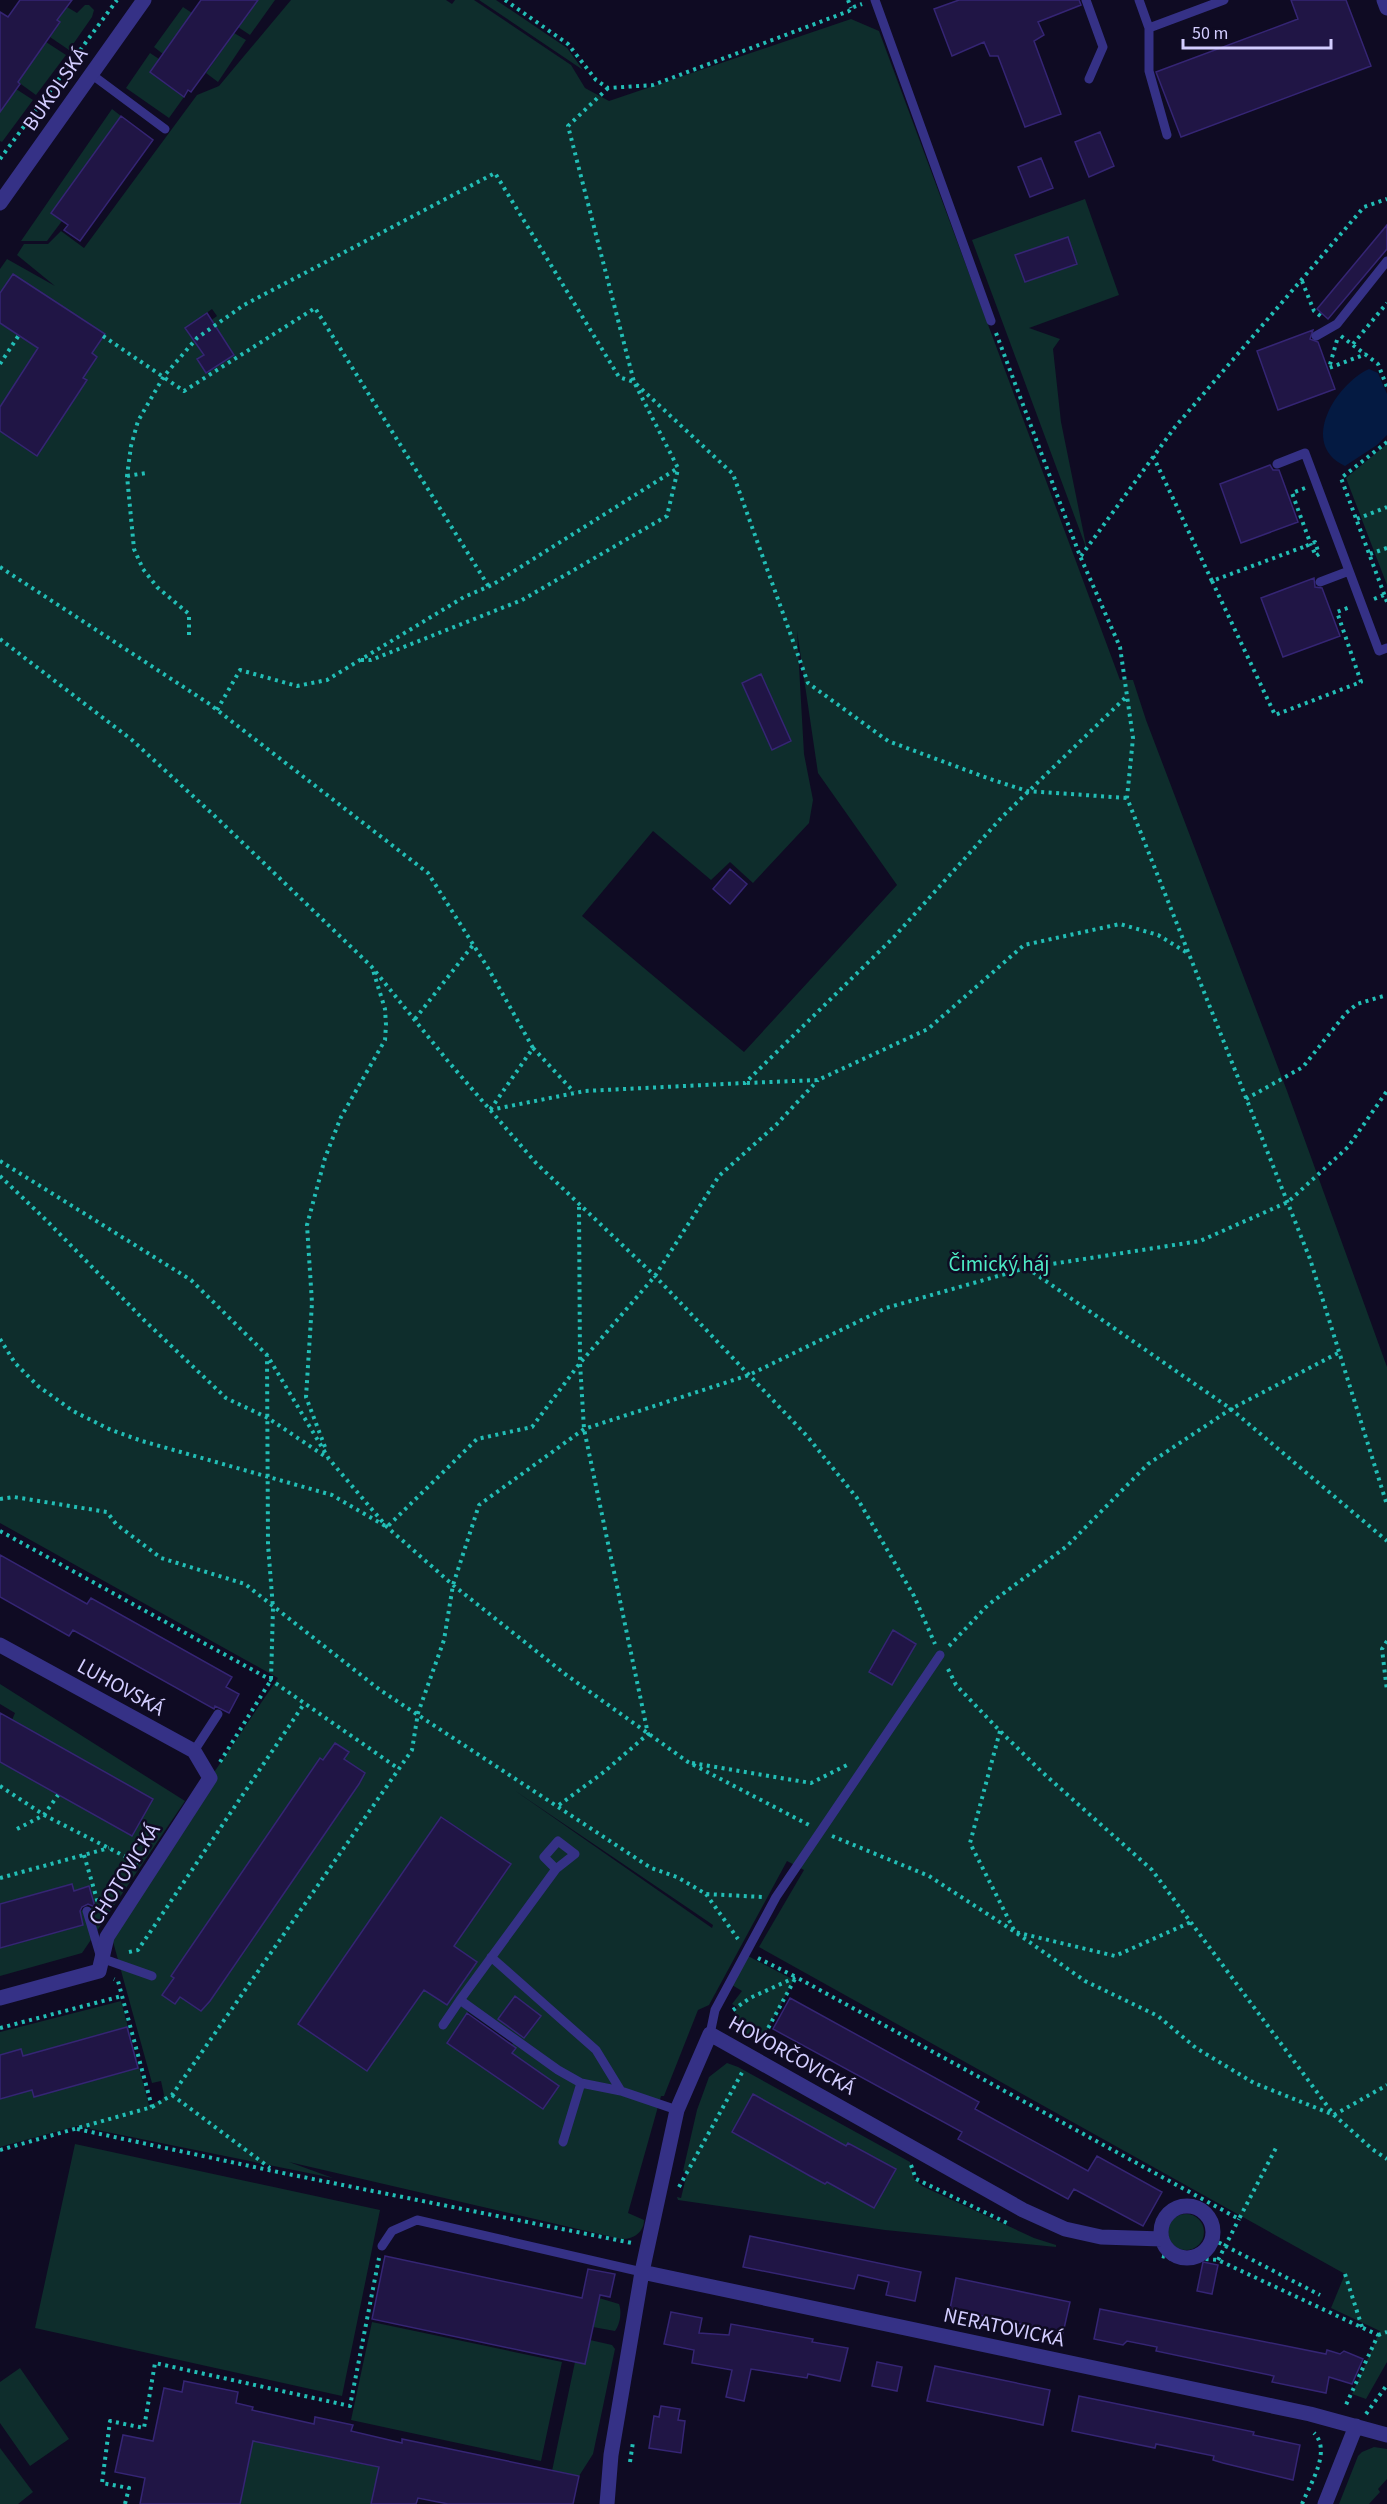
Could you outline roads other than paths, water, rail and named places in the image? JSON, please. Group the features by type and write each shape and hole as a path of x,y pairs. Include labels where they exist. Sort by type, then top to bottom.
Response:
{"street":[{"name":"BUKOLSKÁ","path":"0,203 144,0"},
{"path":"1384,0 1387,8"},
{"name":"LUHOVSKÁ","path":"0,1644 194,1751"},
{"name":"CHOTOVICKÁ","path":"105,1964 107,1937 210,1778 194,1751"},
{"path":"0,1998 105,1964"},
{"name":"HOVORČOVICKÁ","path":"607,2504 611,2455 642,2272 677,2110 710,2034 1023,2210 1065,2229 1101,2237 1162,2239"},
{"path":"1189,2205 1206,2213 1219,2243 1202,2253 1187,2258 1172,2253 1162,2239 1162,2224 1166,2217 1180,2206 1189,2205"},
{"name":"NERATOVICKÁ","path":"642,2272 1310,2414 1387,2435"},
{"path":"1325,2504 1356,2426"}],"lane":[{"path":"1086,0 1103,47 1089,79"},
{"path":"1139,0 1149,28 1149,71 1167,135"},
{"path":"1149,28 1224,0"},
{"path":"870,1 991,321"},
{"path":"92,74 165,129"},
{"path":"1316,336 1333,327 1387,261"},
{"path":"1277,464 1305,453 1379,651 1387,648"},
{"path":"1320,582 1349,571"},
{"path":"710,2034 715,2010 776,1897 940,1655"},
{"path":"194,1751 218,1714"},
{"path":"443,2025 556,1869"},
{"path":"87,1911 105,1964 152,1976"},
{"path":"491,1957 596,2050 621,2091"},
{"path":"460,2000 558,2070 580,2083 621,2091 677,2110"},
{"path":"563,2142 580,2083"},
{"path":"382,2246 392,2231 417,2220 642,2272"}],"water":[{"path":"1369,369 1378,373 1387,394 1387,435 1377,445 1345,466 1331,456 1324,444 1323,430 1327,415 1335,400 1345,387"}],"park label":[{"name":"Čimický háj","path":"999,1264"}]}
